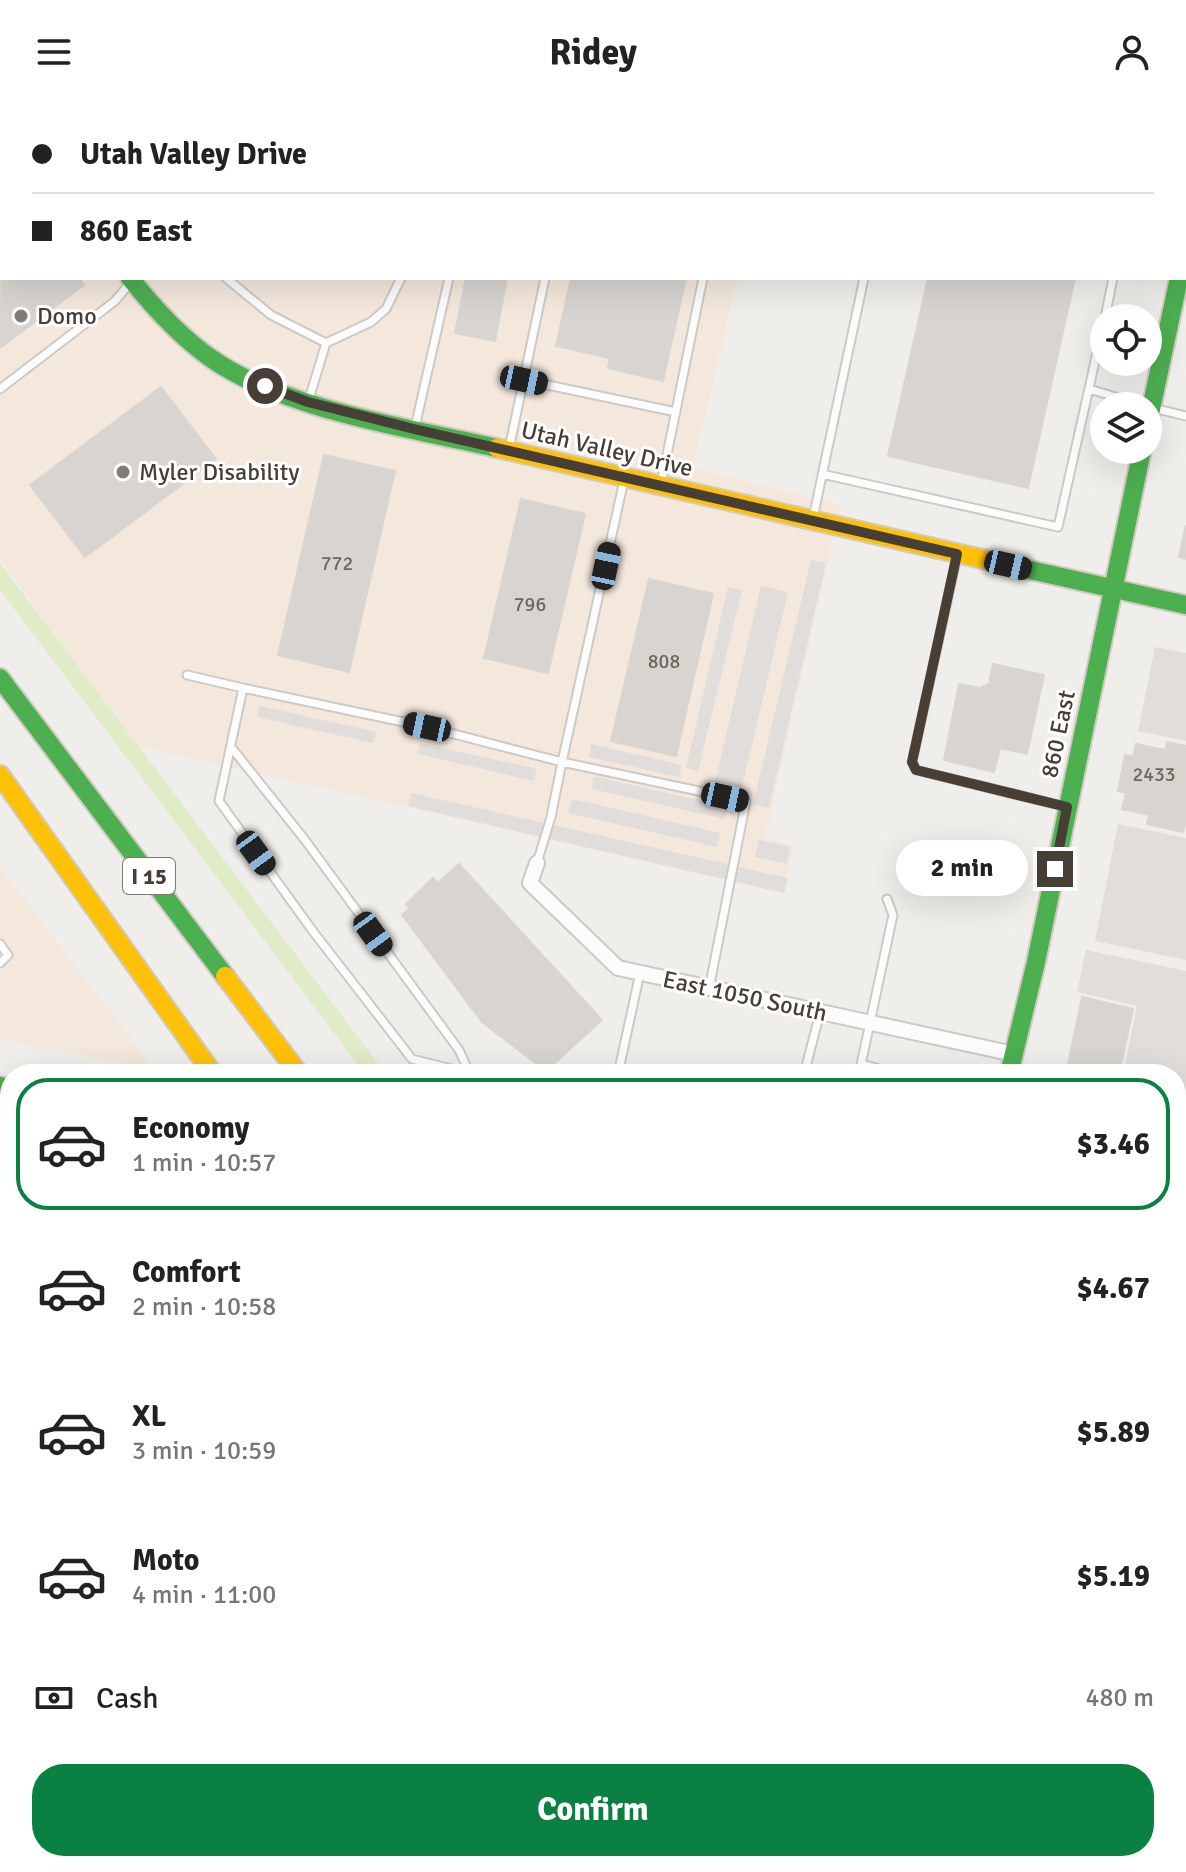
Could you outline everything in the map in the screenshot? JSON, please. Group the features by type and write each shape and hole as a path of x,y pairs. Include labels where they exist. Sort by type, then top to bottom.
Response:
{"main road":[{"name":"Utah Valley Drive","path":"134,280 170,324 208,356 230,370 308,402 509,451 1186,605"},
{"path":"1152,392 1179,280"},
{"name":"860 East","path":"1012,1064 1139,464"},
{"name":"I 15","path":"0,678 291,1064"},
{"name":"I 15","path":"0,775 206,1064"}],"street":[{"name":"East 1050 South","path":"537,863 530,883 618,968 1014,1054"}],"lane":[{"path":"0,389 115,301 132,280"},
{"path":"228,280 271,315 326,343"},
{"path":"308,402 326,343 371,322 386,309 400,280"},
{"path":"414,429 449,280"},
{"path":"509,451 545,280"},
{"path":"661,486 703,280"},
{"path":"812,520 864,280"},
{"path":"1107,304 1113,280"},
{"path":"822,474 1058,527 1092,376"},
{"path":"524,380 676,412"},
{"path":"1089,389 1097,392"},
{"path":"1162,413 1186,416"},
{"path":"537,863 551,817 624,477"},
{"path":"957,554 912,762 916,770 1067,807"},
{"path":"187,675 427,727 562,762 746,801 709,989"},
{"path":"243,688 219,801 412,1059 432,1064"},
{"path":"231,747 314,853 459,1050 466,1064"},
{"path":"862,1064 893,915 887,899"},
{"path":"0,944 8,955 0,963"},
{"path":"620,1064 640,973"},
{"path":"807,1064 820,1013"}],"shaded area":[{"path":"0,280 738,280 692,468 841,505 765,837 793,845 784,893 133,745 0,558"},
{"path":"811,560 826,563 769,808 753,805"},
{"path":"761,586 788,592 742,787 715,782"},
{"path":"728,587 742,590 698,771 686,768"},
{"path":"1155,647 1186,653 1186,741 1138,731"},
{"path":"259,706 376,732 373,743 257,717"},
{"path":"420,743 537,769 534,781 418,754"},
{"path":"591,744 682,765 679,777 589,757"},
{"path":"593,776 727,807 724,819 592,789"},
{"path":"411,793 788,878 784,893 408,806"},
{"path":"572,799 720,833 717,847 568,813"},
{"path":"1118,824 1186,838 1186,960 1095,941"},
{"path":"759,840 790,847 787,864 755,857"},
{"path":"0,868 150,1064 125,1064 0,1039"},
{"path":"1086,950 1186,971 1186,1064 1125,1064 1137,1006 1077,992"}],"green space":[{"path":"0,563 378,1064 357,1064 0,590"}],"building":[{"name":"Domo","path":"1,280 80,280 84,285 0,348"},
{"path":"466,280 507,280 495,341 455,333"},
{"path":"571,280 686,280 663,381 608,368 610,358 556,346"},
{"path":"928,280 1075,280 1028,488 888,456"},
{"name":"Myler Disability","path":"161,387 216,459 85,557 30,485"},
{"path":"324,455 395,471 349,672 278,655"},
{"path":"521,499 585,514 548,673 484,658"},
{"path":"1186,525 1186,559 1179,557"},
{"path":"649,579 713,594 676,756 611,741"},
{"path":"993,664 1044,675 1027,754 1000,748 994,772 944,760 959,684 980,688 989,684"},
{"path":"1167,742 1186,746 1186,822 1183,832 1147,824 1149,815 1122,809 1126,793 1118,791 1125,755 1133,757 1136,744 1165,750"},
{"path":"459,864 602,1020 554,1064 537,1064 482,1022 402,915 410,908 406,904 433,878 438,883"},
{"path":"1082,997 1133,1009 1121,1064 1068,1064"}],"traffic: fast":[{"path":"132,280 189,341 242,377 275,392 349,415 497,448"},
{"path":"1155,392 1179,280"},
{"path":"1011,1064 1036,962 1139,464"},
{"path":"1013,566 1186,605"},
{"path":"0,678 225,976"}],"traffic: slow":[{"path":"497,448 1013,566"},
{"path":"0,775 206,1064"},
{"path":"225,976 291,1064"}],"place":[{"name":"Domo","path":"21,316"},
{"name":"Myler Disability","path":"123,472"}],"route":[{"path":"265,386 308,402 414,429 957,554 912,762 916,770 1067,807 1055,869"}]}
